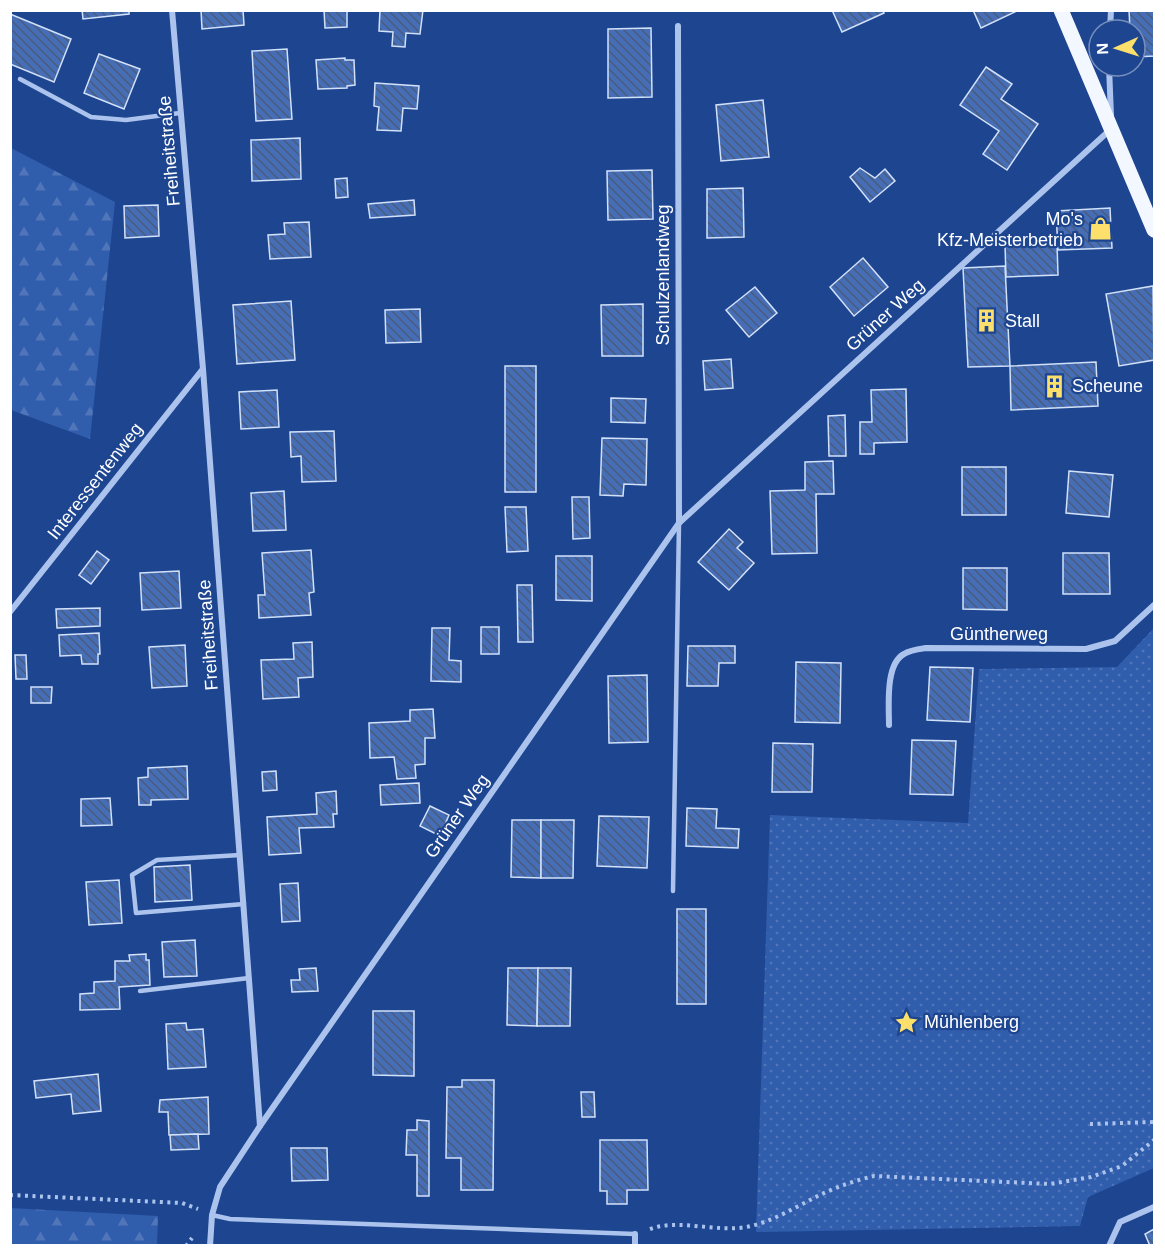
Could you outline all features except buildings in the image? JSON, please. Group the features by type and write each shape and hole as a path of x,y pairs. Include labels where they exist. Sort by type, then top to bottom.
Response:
{"main road":[{"path":"1061,10 1112,129 1149,207 1155,230"}],"street":[{"name":"Freiheitstraße","path":"172,10 260,1126"},
{"name":"Schulzenlandweg","path":"678,26 679,523"},
{"path":"1110,78 1112,129"},
{"name":"Grüner Weg","path":"260,1126 679,523 1112,129"},
{"name":"Interessentenweg","path":"10,612 202,369"},
{"name":"Güntherweg","path":"889,725 890,684 895,663 903,654 927,648 1086,649 1115,641 1155,604"},
{"path":"210,1245 212,1215 220,1187 260,1126"},
{"path":"1109,1245 1120,1222 1155,1207"},
{"path":"635,1234 635,1245"}],"lane":[{"path":"20,79 91,117 126,120 180,113"},
{"path":"673,891 679,523"},
{"path":"240,855 157,860 132,875 136,913 244,904"},
{"path":"141,991 249,978"},
{"path":"212,1215 230,1219 635,1234"}],"path":[{"path":"1090,1125 1155,1122"},
{"path":"635,1234 655,1227 750,1227 783,1214 824,1192 874,1176 1050,1184 1091,1177 1122,1166 1155,1140"},
{"path":"10,1196 182,1203 212,1215"}],"green space":[{"path":"11,148 115,202 90,439 11,410"},
{"path":"1154,628 1154,1168 1088,1197 1080,1226 756,1232 770,815 968,823 979,669 1117,667"},
{"path":"10,1208 158,1216 157,1245 11,1245"}],"place":[{"name":"Mo's Kfz-Meisterbetrieb","path":"1101,229"},
{"name":"Stall","path":"987,321"},
{"name":"Scheune","path":"1054,386"},
{"name":"Mühlenberg","path":"906,1022"}]}
